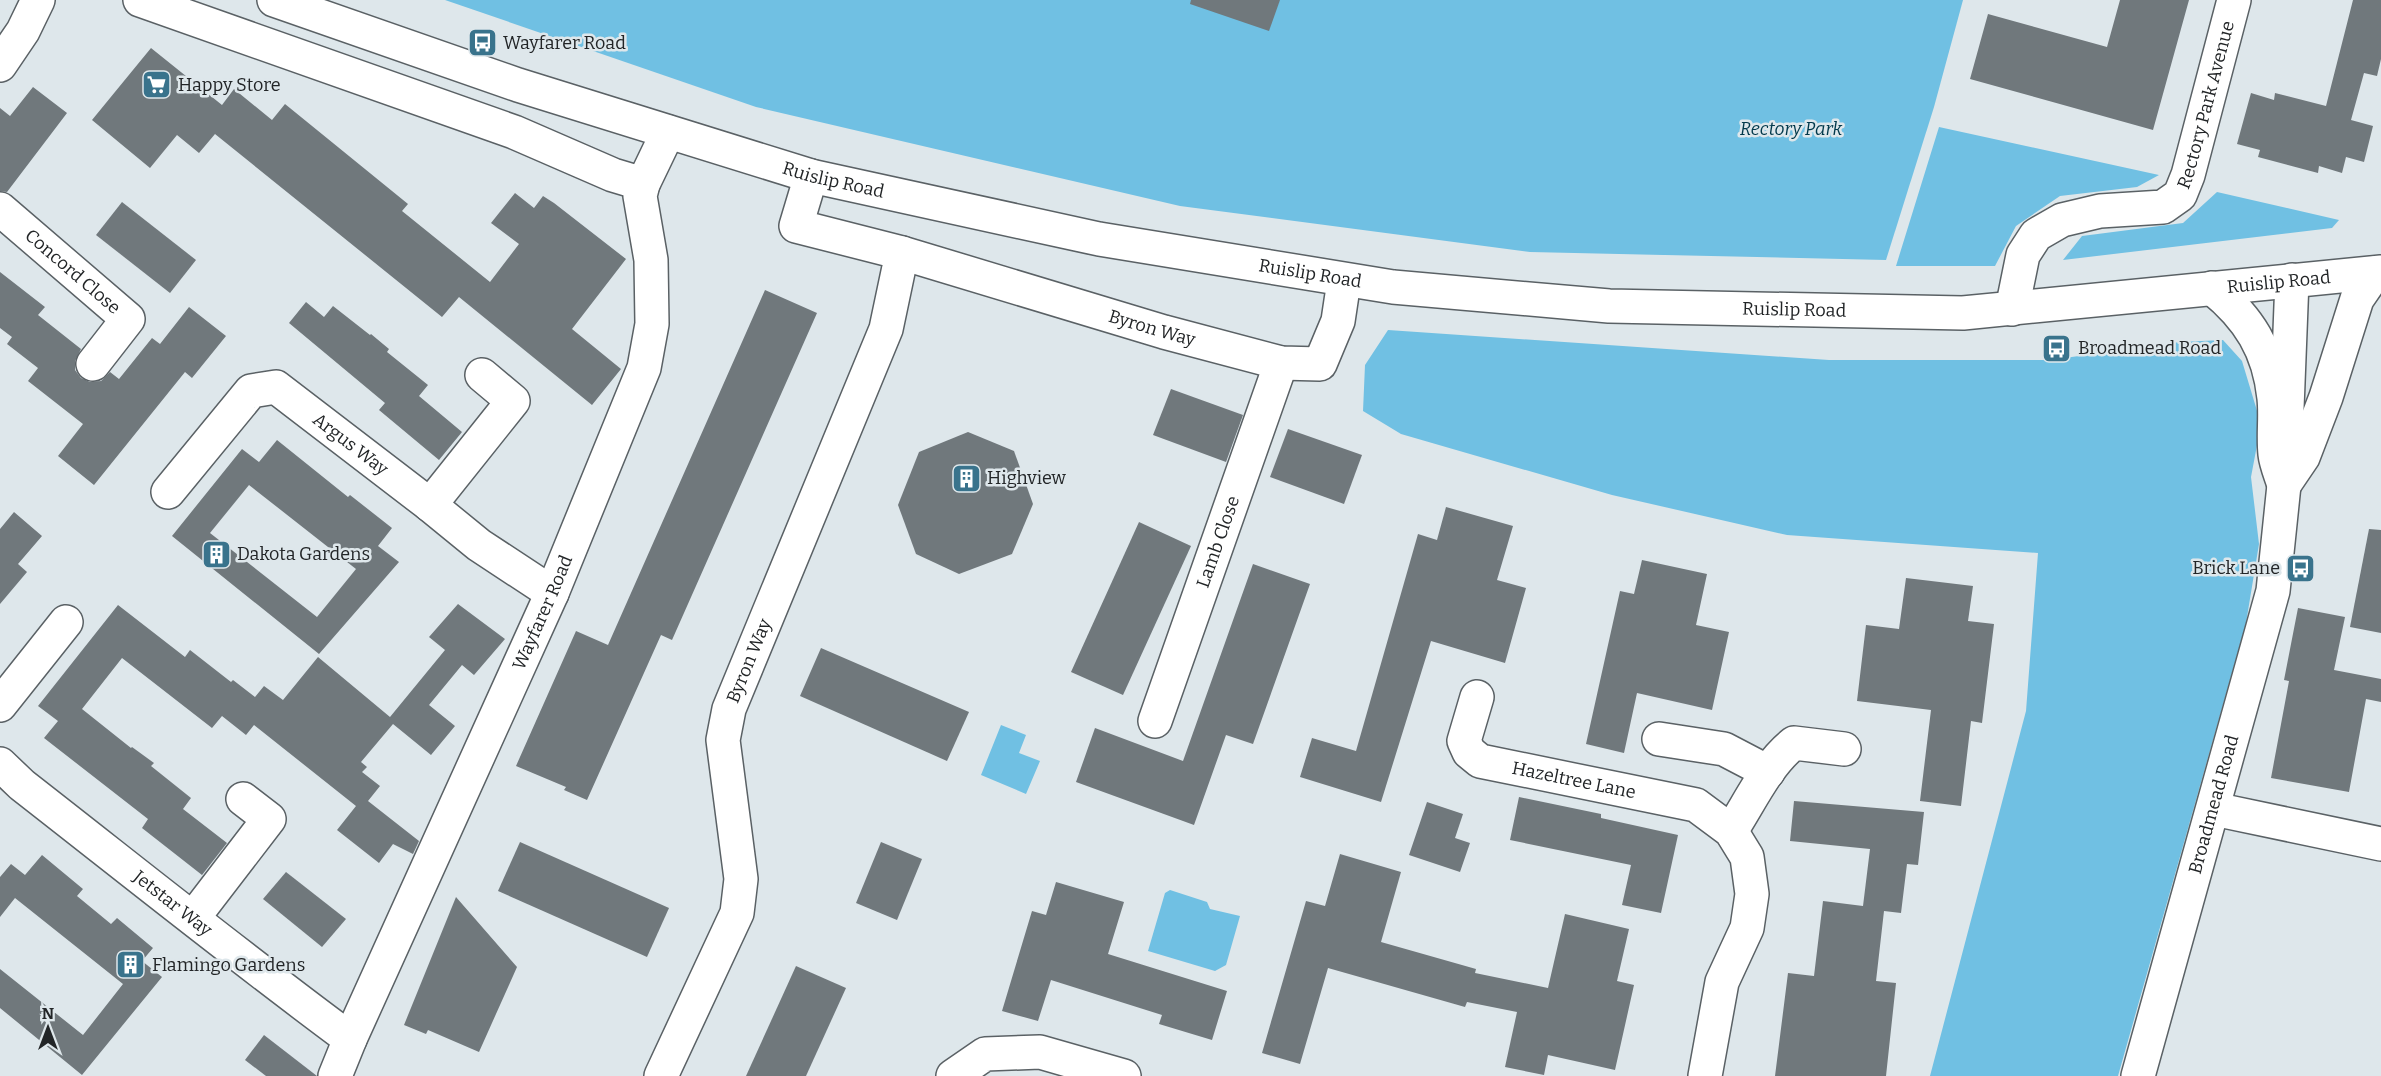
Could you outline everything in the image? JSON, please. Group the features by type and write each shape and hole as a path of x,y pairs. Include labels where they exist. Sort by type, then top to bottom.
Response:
{"street":[{"path":"0,65 23,32 39,0"},
{"path":"140,0 514,132 613,175 643,184"},
{"name":"Ruislip Road","path":"274,0 518,85 811,177 1099,239 1393,287 1609,306 1963,313 2378,273"},
{"name":"Rectory Park Avenue","path":"2012,309 2024,255 2036,235 2062,220 2100,211 2163,207 2180,195 2188,176 2234,0"},
{"name":"Wayfarer Road","path":"336,1076 350,1039 552,593 644,368 652,324 651,260 640,209 640,196 643,184 668,132"},
{"name":"Byron Way","path":"811,177 796,226 902,253 1153,328 1281,363 1320,364 1338,321 1344,280"},
{"name":"Concord Close","path":"0,209 128,319 93,364"},
{"name":"Byron Way","path":"662,1076 737,913 741,879 723,740 729,709 886,329 902,253"},
{"path":"2284,485 2303,457 2326,397 2357,299 2378,273"},
{"name":"Broadmead Road","path":"2138,1076 2273,591 2284,485 2292,280"},
{"path":"2212,288 2234,306 2257,337 2266,361 2274,397 2275,456 2284,485"},
{"name":"Lamb Close","path":"1155,721 1281,363"},
{"path":"430,504 513,401 482,375"},
{"name":"Argus Way","path":"168,492 251,391 276,387 430,504 479,545 552,593"},
{"path":"0,705 66,622"},
{"name":"Hazeltree Lane","path":"1477,697 1464,741 1469,752 1480,762 1696,805 1731,831 1748,857 1752,894 1747,928 1722,982 1705,1076"},
{"path":"1659,739 1724,749 1768,772"},
{"path":"1731,831 1768,772 1785,750 1794,743 1844,749"},
{"name":"Jetstar Way","path":"0,764 22,785 193,918 242,960 350,1039"},
{"path":"193,918 269,819 243,799"},
{"path":"2214,809 2381,844"},
{"path":"953,1076 984,1054 1040,1052 1124,1076"}],"green space":[{"name":"Rectory Park","path":"445,0 1963,0 1934,107 1886,260 1530,252 1180,206 756,107"},
{"path":"1939,127 2159,175 2137,187 2060,196 2016,226 1995,266 1896,266"},
{"path":"2217,192 2339,220 2332,228 2063,260 2082,236 2183,223"},
{"path":"1388,330 1829,360 2050,360 2180,342 2223,340 2242,361 2261,424 2251,477 2259,544 2246,623 2118,1076 1930,1076 2026,711 2038,553 1787,535 1612,495 1401,434 1363,411 1365,365"},
{"path":"1001,725 1026,735 1019,753 1040,761 1026,794 981,775"},
{"path":"1170,890 1207,902 1210,909 1240,916 1226,965 1215,971 1148,951 1165,893"}],"building":[{"path":"1191,0 1280,0 1269,31 1190,4"},
{"path":"2120,0 2189,0 2153,130 1970,79 1988,14 2107,47"},
{"path":"2353,0 2381,0 2381,59 2377,76 2364,73 2351,120 2373,126 2364,162 2346,157 2342,173 2319,166 2318,173 2258,157 2260,150 2237,144 2251,93 2274,100 2275,93 2326,106"},
{"path":"151,48 222,105 234,89 272,120 285,104 408,204 402,211 490,282 519,244 491,223 515,193 534,208 543,196 554,203 626,259 572,329 621,369 592,405 459,297 442,317 215,134 199,153 177,135 150,168 92,120"},
{"path":"33,87 67,113 7,192 0,191 0,108 10,116"},
{"path":"122,202 196,260 170,293 96,235"},
{"path":"0,272 45,307 38,315 81,349 75,361 75,370 81,378 90,382 101,381 110,372 119,379 152,338 160,344 189,307 226,336 192,378 185,372 94,485 58,456 83,424 28,381 38,368 7,344 12,337 0,328"},
{"path":"765,290 817,313 672,640 661,635 587,800 564,790 566,787 516,766 576,631 608,645"},
{"path":"306,302 324,317 333,306 371,334 389,349 387,352 428,385 419,396 462,432 439,460 379,410 385,403 289,323"},
{"path":"1171,389 1243,415 1226,462 1153,435"},
{"path":"1288,429 1362,455 1344,504 1270,477"},
{"name":"Highview","path":"968,432 1014,451 1033,504 1012,554 959,574 916,554 898,505 919,452"},
{"name":"Dakota Gardens","path":"277,440 348,497 350,495 392,528 378,546 399,562 319,654 172,536 242,449 259,462","holes":["249,485 356,569 317,617 210,533"]},
{"path":"1446,507 1513,526 1497,580 1526,588 1505,663 1431,641 1381,802 1300,777 1312,738 1356,751 1418,534 1437,540"},
{"path":"14,512 42,536 18,564 27,572 0,604 0,529"},
{"path":"1139,522 1191,546 1123,695 1071,672"},
{"path":"2369,529 2381,530 2381,633 2350,627"},
{"path":"1642,560 1707,574 1696,625 1729,632 1712,710 1637,693 1624,753 1586,744 1620,591 1634,594"},
{"path":"1253,564 1310,584 1253,744 1226,735 1194,825 1076,782 1095,728 1183,761"},
{"path":"1906,578 1973,586 1968,621 1994,624 1982,723 1971,721 1961,806 1920,801 1931,710 1857,701 1866,625 1899,629"},
{"path":"458,604 505,639 474,675 462,665 429,705 455,726 431,755 393,724 361,762 367,767 362,772 380,786 368,801 419,841 413,854 393,844 379,863 337,830 356,806 254,725 246,735 222,716 212,728 122,658 82,709 131,748 154,763 151,766 191,798 183,809 227,843 202,875 142,828 148,819 44,738 58,721 38,706 118,605 185,657 190,650 231,682 233,680 255,697 264,686 283,700 318,657 390,717 445,650 429,637"},
{"path":"2298,608 2345,617 2334,670 2381,679 2381,702 2366,699 2349,792 2271,778 2289,681 2284,680"},
{"path":"821,648 969,712 947,761 800,696"},
{"path":"1519,797 1601,814 1601,818 1678,835 1661,913 1622,905 1631,865 1510,840"},
{"path":"1794,801 1924,812 1918,865 1907,864 1901,913 1884,911 1876,981 1896,983 1886,1076 1775,1076 1788,973 1814,976 1823,901 1863,906 1870,849 1790,841"},
{"path":"1427,802 1463,814 1455,838 1470,843 1460,872 1409,855"},
{"path":"520,842 669,908 647,957 498,891"},
{"path":"881,842 922,859 897,920 856,903"},
{"path":"1340,854 1401,872 1381,942 1476,969 1475,973 1548,988 1565,914 1629,929 1617,981 1634,985 1615,1070 1548,1055 1544,1075 1505,1067 1517,1012 1467,1002 1465,1007 1328,968 1300,1064 1262,1053 1306,901 1325,906"},
{"name":"Flamingo Gardens","path":"42,855 83,889 77,896 111,924 117,918 153,948 142,961 162,977 82,1075 0,1008 0,969 83,1035 123,984 15,898 0,917 0,877 11,864 25,875"},
{"path":"286,872 346,919 322,947 263,899"},
{"path":"1056,882 1124,902 1108,954 1227,991 1212,1040 1159,1024 1162,1015 1051,980 1038,1021 1002,1011 1032,911 1046,915"},
{"path":"456,897 517,967 479,1052 428,1030 426,1034 404,1025"},
{"path":"796,966 846,988 806,1076 746,1076"},
{"path":"264,1035 317,1076 266,1076 245,1060"}],"place":[{"name":"Wayfarer Road","path":"482,43"},
{"name":"Happy Store","path":"157,85"},
{"name":"Broadmead Road","path":"2057,348"},
{"name":"Highview","path":"966,478"},
{"name":"Dakota Gardens","path":"216,554"},
{"name":"Brick Lane","path":"2301,568"},
{"name":"Flamingo Gardens","path":"131,965"}]}
